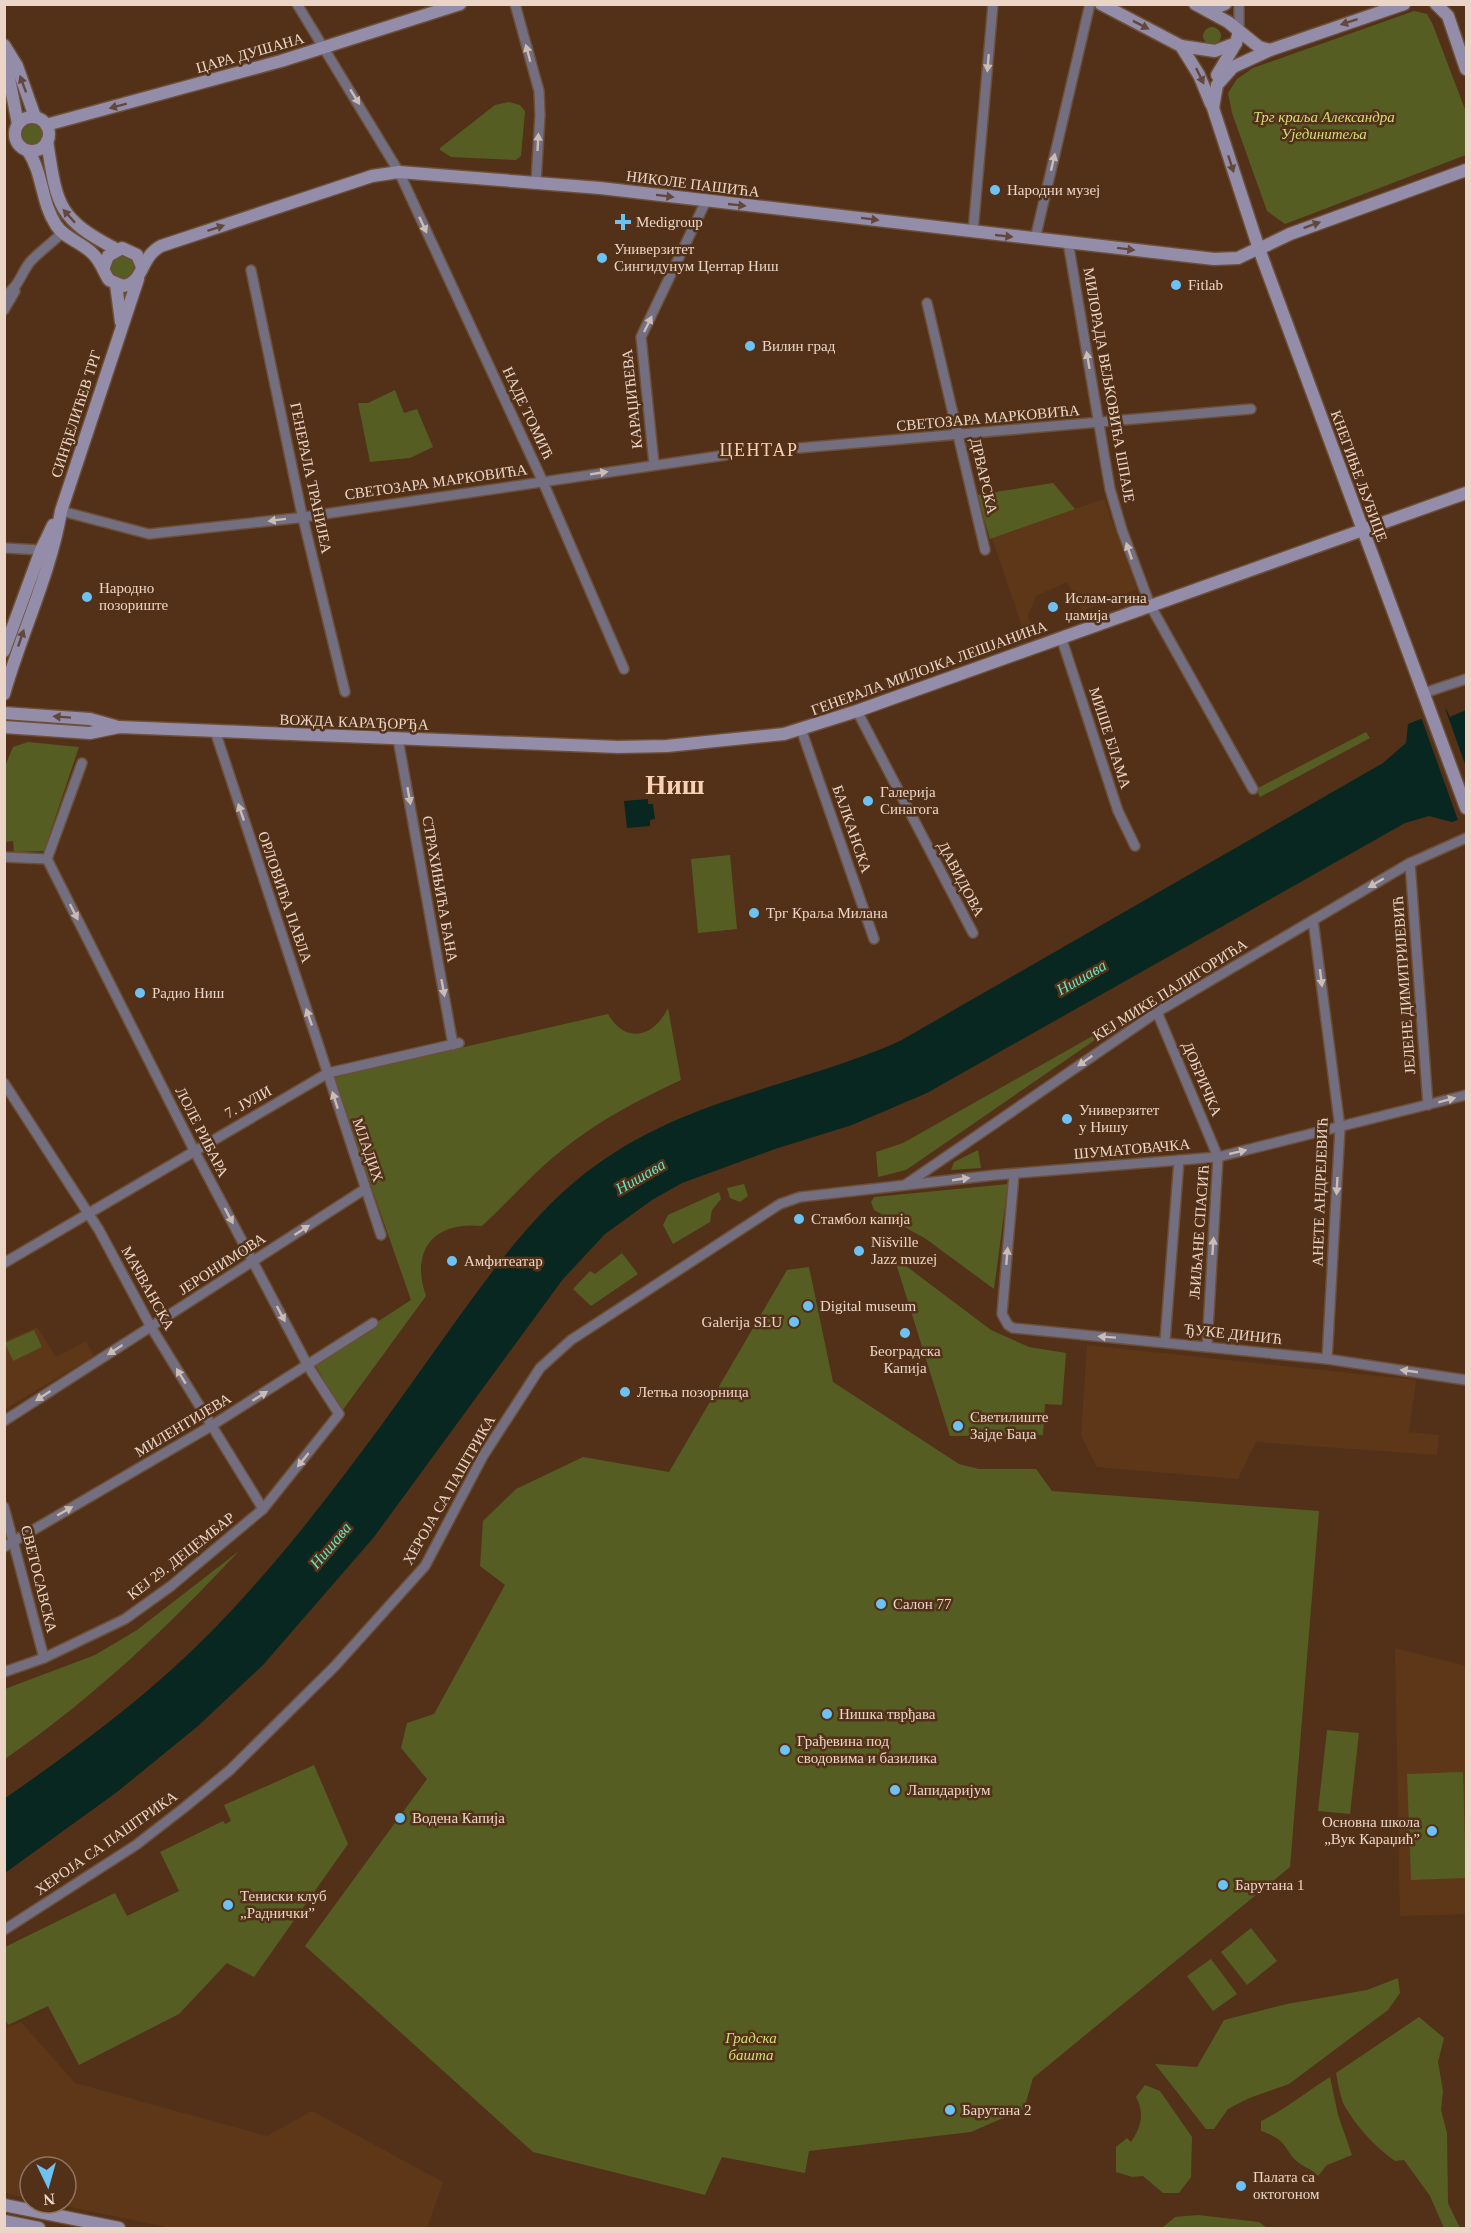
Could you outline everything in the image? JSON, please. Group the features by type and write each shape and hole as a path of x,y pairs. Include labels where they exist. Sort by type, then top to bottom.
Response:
{"street":[{"name":"НАДЕ ТОМИЋ","path":"297,4 399,172 543,482 624,669"},
{"name":"ЦАРА ДУШАНА","path":"46,125 324,47 460,4"},
{"path":"515,4 540,102 536,182"},
{"path":"973,232 993,4"},
{"path":"1035,239 1090,4"},
{"path":"1101,4 1181,46 1209,51 1226,49 1237,37"},
{"path":"1195,4 1208,10 1237,37 1270,50"},
{"path":"1208,10 1225,4"},
{"path":"1213,108 1218,73 1237,37 1239,4"},
{"path":"1214,91 1228,70 1270,50 1404,4"},
{"path":"1436,4 1448,16 1467,69"},
{"path":"1181,46 1199,75 1213,108 1259,249 1290,234 1467,170"},
{"path":"6,49 17,66 35,117 46,125 55,190 63,210 86,233 116,249 134,252 140,258 140,273 129,285 116,284 109,280 104,267 92,253 63,232 50,215 37,170 23,147 17,127 6,49"},
{"path":"4,136 26,118 35,117"},
{"path":"4,141 23,147 42,148 47,141"},
{"name":"НИКОЛЕ ПАШИЋА","path":"140,273 150,253 160,246 372,176 399,172 536,182 1224,260 1238,258 1259,249"},
{"name":"КАРАЏИЋЕВА","path":"654,464 641,337 706,201"},
{"path":"4,310 28,264 63,232"},
{"name":"МИЛОРАДА ВЕЉКОВИЋА ШПАЈЕ","path":"1068,242 1110,489 1150,605 1253,789"},
{"path":"104,267 108,256 116,249"},
{"name":"КНЕГИЊЕ ЉУБИЦЕ","path":"1259,249 1467,808"},
{"name":"ГЕНЕРАЛА ТРАНИЈЕА","path":"251,270 304,517 345,692"},
{"name":"СИНЂЕЛИЋЕВ ТРГ","path":"4,694 18,645 57,533 61,511 140,273"},
{"name":"СИНЂЕЛИЋЕВ ТРГ","path":"116,284 121,307 121,326"},
{"path":"4,296 16,289"},
{"name":"ДРВАРСКА","path":"927,303 985,550"},
{"name":"СВЕТОЗАРА МАРКОВИЋА","path":"799,448 1251,409"},
{"name":"СВЕТОЗАРА МАРКОВИЋА","path":"61,511 149,534 304,517 726,455"},
{"name":"ГЕНЕРАЛА МИЛОЈКА ЛЕШЈАНИНА","path":"588,746 659,746 774,736 801,729 1467,493"},
{"name":"СИНЂЕЛИЋЕВ ТРГ","path":"4,651 40,550 61,511"},
{"path":"4,548 40,550"},
{"name":"МИШЕ БЛАМА","path":"1061,637 1118,811 1135,846"},
{"path":"1424,693 1467,680"},
{"name":"ДАВИДОВА","path":"857,711 872,744 973,933"},
{"name":"ВОЖДА КАРАЂОРЂА","path":"4,713 90,719 119,727 588,746"},
{"name":"ВОЖДА КАРАЂОРЂА","path":"4,727 90,733 119,727"},
{"name":"БАЛКАНСКА","path":"801,729 874,939"},
{"name":"ОРЛОВИЋА ПАВЛА","path":"215,731 328,1073"},
{"name":"СТРАХИЊИЋА БАНА","path":"398,739 456,1044"},
{"path":"4,857 47,859 82,763"},
{"name":"КЕЈ МИКЕ ПАЛИГОРИЋА","path":"903,1187 1157,1012 1410,863 1467,838"},
{"name":"ЛОЛЕ РИБАРА","path":"47,859 194,1150 308,1366 339,1414"},
{"name":"ЈЕЛЕНЕ ДИМИТРИЈЕВИЋ","path":"1410,863 1428,1105"},
{"name":"АНЕТЕ АНДРЕЈЕВИЋ","path":"1313,920 1340,1128 1327,1359"},
{"name":"ДОБРИЧКА","path":"1157,1012 1218,1156"},
{"name":"7. ЈУЛИ","path":"4,1263 328,1073 456,1044"},
{"name":"МЛАДИХ","path":"328,1073 381,1235"},
{"name":"МАЧВАНСКА","path":"4,1083 88,1213 151,1327 263,1509"},
{"name":"ШУМАТОВАЧКА","path":"793,1198 1014,1174 1218,1156 1340,1128 1467,1095"},
{"name":"ЉИЉАНЕ СПАСИЋ","path":"1207,1346 1218,1156"},
{"path":"1165,1341 1179,1160"},
{"name":"ЂУКЕ ДИНИЋ","path":"1014,1174 1002,1314 1008,1325 1019,1329 1165,1341 1327,1359 1467,1380"},
{"name":"ЈЕРОНИМОВА","path":"4,1421 365,1189"},
{"name":"ХЕРОЈА СА ПАШТРИКА","path":"4,1930 136,1845 185,1807 230,1770 335,1666 425,1566 483,1456 540,1368 551,1357 571,1340 755,1220 793,1198"},
{"name":"МИЛЕНТИЈЕВА","path":"4,1547 211,1426 373,1323"},
{"name":"КЕЈ 29. ДЕЦЕМБАР","path":"4,1672 44,1659 125,1619 210,1556 263,1509 339,1414"},
{"name":"СВЕТОСАВСКА","path":"4,1507 15,1541 44,1659"},
{"path":"4,2205 119,2229"},
{"path":"4,2221 39,2229"}],"shaded area":[{"path":"1053,483 1075,509 1104,499 1137,589 1082,611 1067,582 1036,596 1028,616 1032,626 1023,629 977,495"},
{"path":"37,1327 56,1357 86,1341 94,1356 5,1409 4,1341"},
{"path":"1087,1345 1416,1380 1409,1432 1439,1435 1437,1455 1256,1442 1238,1479 1097,1467 1081,1435"},
{"name":"Основна школа „Вук Караџић”","path":"1395,1648 1466,1666 1466,1914 1400,1916"},
{"path":"21,2022 75,2083 267,2136 312,2111 443,2182 427,2228 171,2228 78,2209 78,2155 18,2155 18,2196 5,2193 5,2028"}],"green space":[{"name":"Трг краља Александра Ујединитеља","path":"1414,11 1427,14 1433,25 1466,112 1466,155 1285,224 1267,211 1232,113 1228,93 1237,79 1253,68"},
{"path":"1208,27 1216,27 1221,32 1219,43 1208,45 1203,40 1203,32"},
{"path":"509,102 520,105 525,111 521,156 516,160 451,157 440,150 495,105"},
{"path":"31,121 40,125 44,134 40,143 31,147 22,143 18,134 22,125"},
{"path":"125,252 138,265 129,281 111,276 108,262"},
{"path":"395,390 404,413 417,409 433,447 410,458 370,462 358,403 368,403"},
{"path":"1053,483 1075,509 990,539 977,495"},
{"path":"1366,732 1370,738 1260,797 1256,789"},
{"path":"28,742 79,747 44,851 14,852 13,841 5,842 5,766 13,747"},
{"path":"730,855 737,929 698,933 691,859"},
{"path":"668,1008 681,1080 620,1111 576,1139 541,1168 482,1226 451,1228 430,1242 424,1252 421,1265 426,1296 342,1411 314,1363 411,1300 333,1077 608,1014 623,1030 640,1034 655,1026"},
{"path":"1105,1029 1111,1029 906,1170 878,1177 876,1152 903,1143"},
{"path":"978,1150 981,1168 951,1170 954,1162"},
{"path":"744,1184 748,1196 740,1202 730,1198 727,1188"},
{"path":"1008,1184 994,1289 926,1239 874,1210 871,1202 874,1197"},
{"path":"719,1192 721,1199 712,1210 710,1222 673,1244 663,1225 668,1215"},
{"path":"622,1253 638,1274 591,1306 573,1289 590,1271 595,1274"},
{"path":"894,1257 991,1330 1029,1347 1066,1353 1062,1405 1045,1404 1043,1435 950,1436"},
{"name":"Градска башта","path":"809,1267 833,1382 959,1464 979,1469 1036,1469 1052,1491 1319,1511 1290,1867 1033,2078 1024,2109 971,2132 809,2151 805,2173 722,2157 705,2195 533,2152 305,1946 427,1779 401,1748 407,1723 434,1714 505,1585 480,1566 483,1521 516,1489 583,1457 669,1472 787,1270"},
{"path":"34,1330 42,1347 13,1361 5,1343"},
{"path":"239,1551 128,1661 68,1712 5,1759 5,1689 95,1655 137,1630"},
{"path":"1327,1730 1359,1733 1350,1814 1318,1811"},
{"name":"Тениски клуб „Раднички”","path":"314,1765 348,1844 254,1977 227,1963 179,2014 79,2065 48,2006 8,2025 4,2018 5,1947 115,1893 127,1916 179,1891 160,1852 223,1821 225,1824 231,1821 224,1805"},
{"path":"1463,1772 1466,1878 1411,1880 1407,1774"},
{"path":"1251,1928 1277,1961 1247,1985 1221,1952"},
{"path":"1211,1959 1237,1994 1213,2011 1187,1976"},
{"path":"1398,1978 1400,1993 1388,2010 1289,2084 1247,2099 1228,2109 1214,2129 1206,2129 1155,2064 1197,2067 1224,2020 1287,2004 1367,1990"},
{"path":"1419,2017 1444,2038 1438,2062 1443,2091 1441,2110 1447,2133 1448,2203 1460,2228 1444,2228 1430,2196 1404,2160 1395,2161 1373,2143 1349,2113 1340,2094 1336,2073"},
{"path":"1330,2077 1338,2115 1352,2155 1327,2165 1318,2176 1296,2160 1278,2139 1261,2131 1261,2121"},
{"path":"1145,2085 1160,2091 1192,2137 1191,2177 1179,2193 1163,2193 1143,2176 1132,2177 1116,2172 1116,2147 1127,2138 1131,2142 1137,2131 1141,2115 1136,2097"},
{"path":"1198,2215 1259,2222 1267,2228 1162,2228 1175,2217"}],"water":[{"name":"Нишава","path":"1446,709 1450,717 1466,710 1466,817 1452,822 1429,816 1405,823 927,1093 852,1125 775,1149 682,1183 652,1200 605,1234 563,1279 374,1537 263,1665 198,1726 117,1792 5,1873 4,1799 138,1699 163,1678 230,1612 284,1551 335,1487 476,1293 524,1232 578,1179 634,1141 670,1123 708,1107 862,1056 900,1041 1383,763 1406,743 1408,724"},
{"path":"648,799 648,804 653,804 655,819 650,820 650,826 627,828 624,801"}],"pier":[{"path":"1445,708 1466,767 1466,820 1459,823 1421,717"}],"place":[{"name":"Народни музеј","path":"995,190"},
{"name":"Medigroup","path":"623,222"},
{"name":"Универзитет Сингидунум Центар Ниш","path":"602,258"},
{"name":"Fitlab","path":"1176,285"},
{"name":"Вилин град","path":"750,346"},
{"name":"Народно позориште","path":"87,597"},
{"name":"Ислам-агина џамија","path":"1053,607"},
{"name":"Галерија Синагога","path":"868,801"},
{"name":"Трг Краља Милана","path":"754,913"},
{"name":"Радио Ниш","path":"140,993"},
{"name":"Универзитет у Нишу","path":"1067,1119"},
{"name":"Стамбол капија","path":"799,1219"},
{"name":"Nišville Jazz muzej","path":"859,1251"},
{"name":"Амфитеатар","path":"452,1261"},
{"name":"Digital museum","path":"808,1306"},
{"name":"Galerija SLU","path":"794,1322"},
{"name":"Београдска Капија","path":"905,1333"},
{"name":"Летња позорница","path":"625,1392"},
{"name":"Светилиште Зајде Баџа","path":"958,1426"},
{"name":"Салон 77","path":"881,1604"},
{"name":"Нишка тврђава","path":"827,1714"},
{"name":"Грађевина под сводовима и базилика","path":"785,1750"},
{"name":"Лапидаријум","path":"895,1790"},
{"name":"Водена Капија","path":"400,1818"},
{"name":"Основна школа „Вук Караџић”","path":"1432,1831"},
{"name":"Барутана 1","path":"1223,1885"},
{"name":"Тениски клуб „Раднички”","path":"228,1905"},
{"name":"Барутана 2","path":"950,2110"},
{"name":"Палата са октогоном","path":"1241,2186"}],"district":[{"name":"ЦЕНТАР","path":"759,450"},
{"name":"Ниш","path":"675,785"}]}
